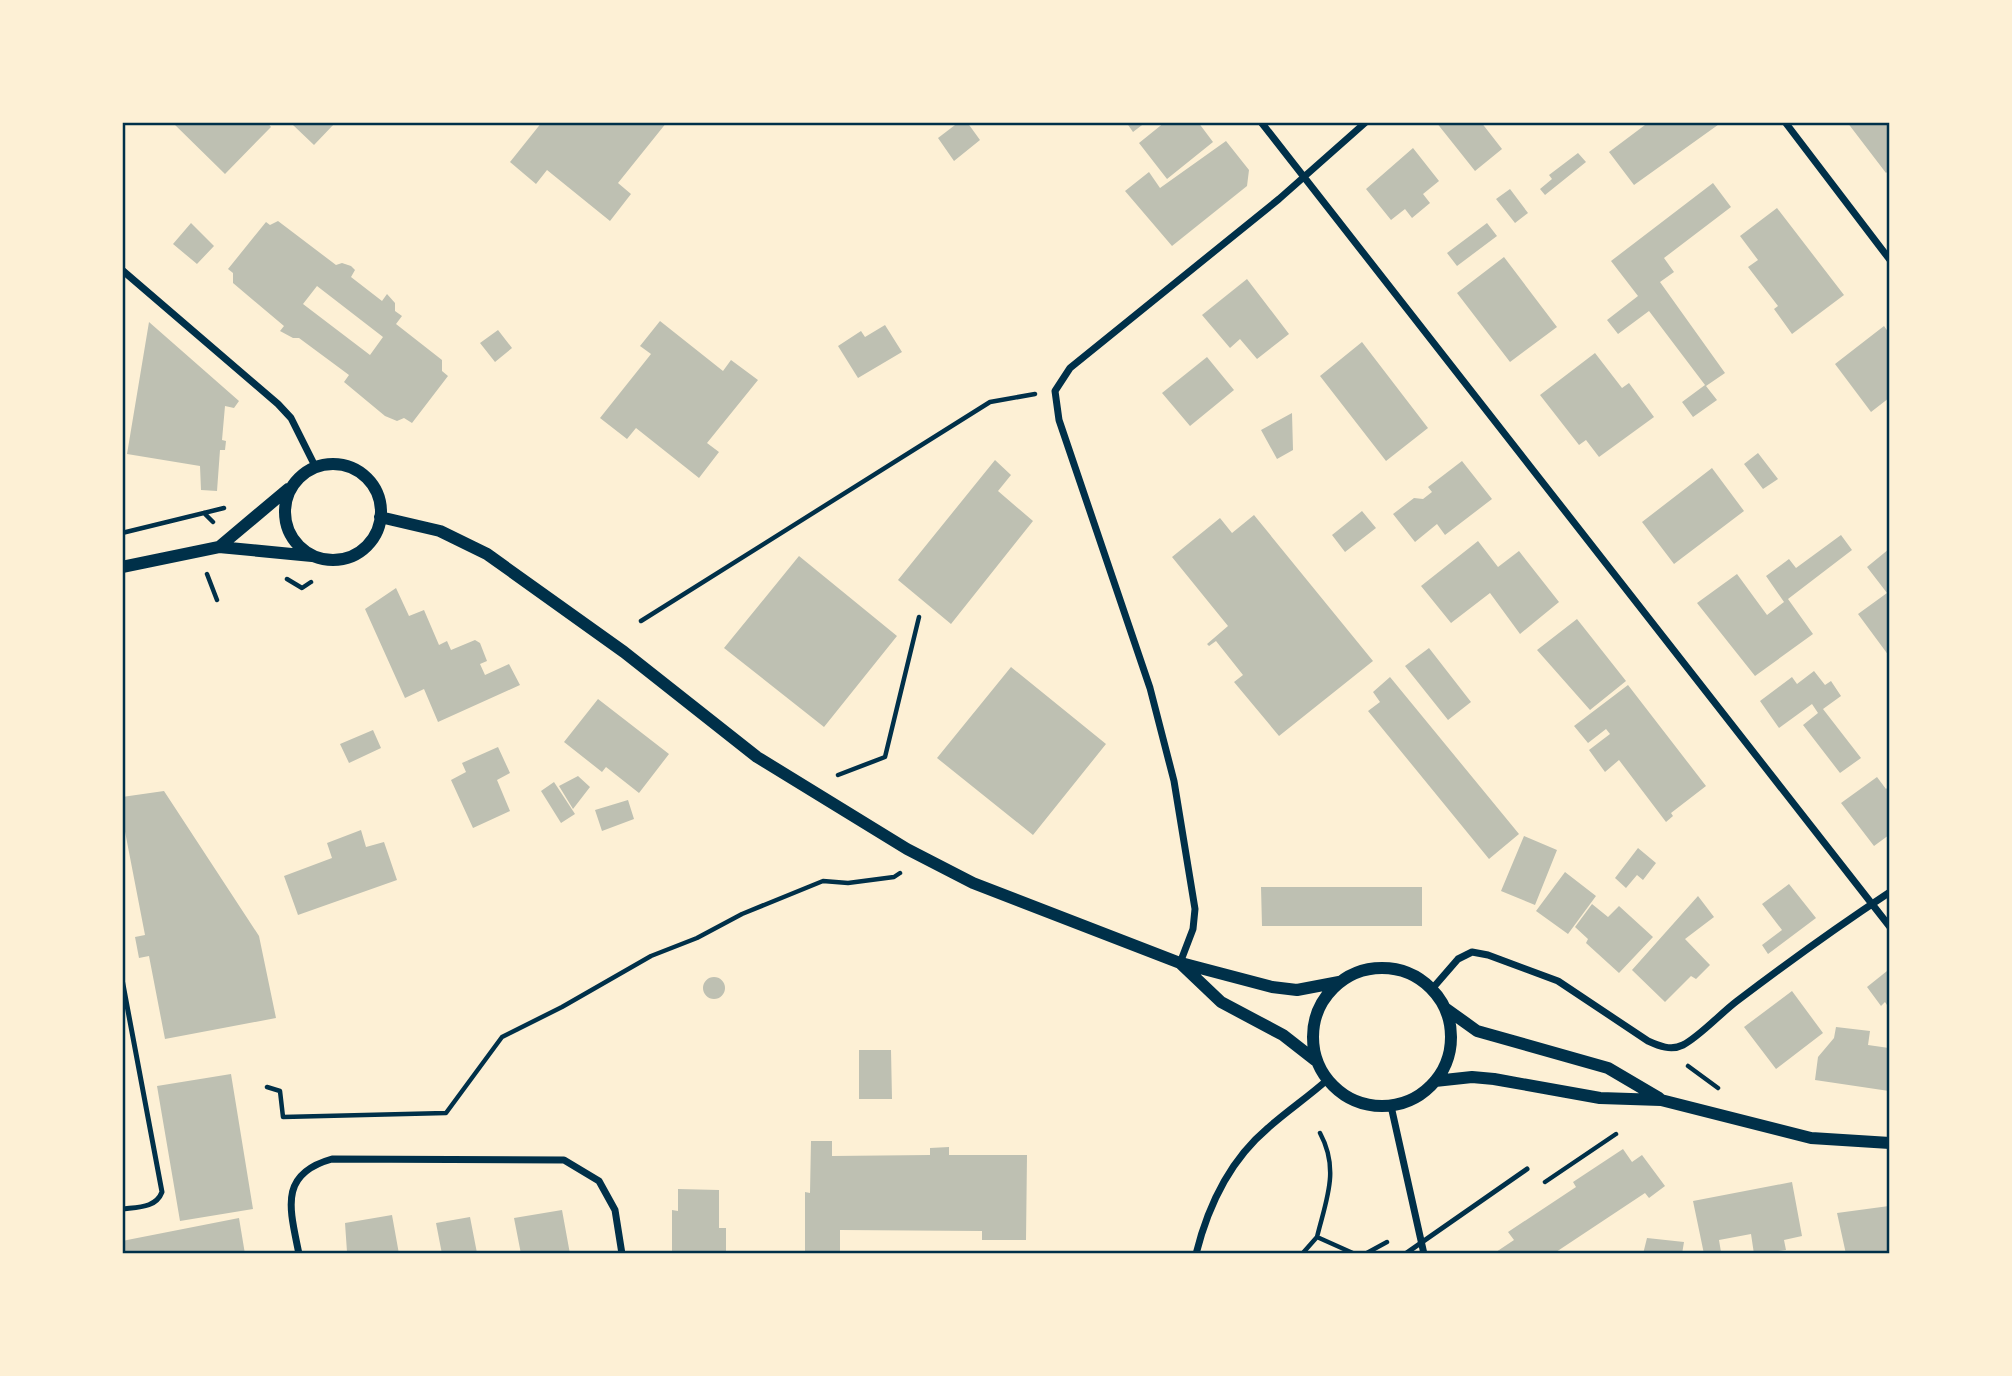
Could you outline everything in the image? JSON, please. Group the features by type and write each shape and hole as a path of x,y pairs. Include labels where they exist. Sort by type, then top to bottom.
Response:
{"street":[{"path":"1261,122 1889,927"},
{"path":"1180,963 1192,929 1195,909 1174,781 1150,688 1059,420 1055,391 1070,368 1304,178 1366,122"},
{"path":"1785,122 1889,260"},
{"path":"122,270 278,404 291,418 315,466"},
{"path":"122,567 219,547 334,560 349,557 372,539 380,517 380,501 363,474 348,466 332,463 315,466 219,547"},
{"path":"293,484 287,496 286,524 292,537 314,556"},
{"path":"380,517 440,531 487,554 624,652 757,757 906,849 973,883 1180,963 1272,987 1297,990 1339,982"},
{"path":"1432,989 1458,958 1472,952 1488,955 1558,981 1648,1041 1675,1048 1685,1045 1710,1020 1836,926 1889,892"},
{"path":"1180,963 1221,1002 1283,1035 1315,1060 1327,1080 1351,1100 1370,1106 1391,1106 1416,1097 1435,1082 1449,1054 1451,1031 1445,1008 1432,989 1415,976 1396,968 1359,971 1339,982 1323,999 1313,1039 1315,1060"},
{"path":"1445,1008 1477,1031 1608,1068 1661,1100"},
{"path":"1435,1082 1472,1077 1600,1098 1661,1100 1811,1138 1889,1143"},
{"path":"1196,1254 1208,1211 1246,1150 1267,1128 1327,1080"},
{"path":"1391,1106 1424,1254"},
{"path":"299,1254 289,1204 298,1176 311,1164 332,1159 564,1160 599,1181 615,1210 622,1254"}],"lane":[{"path":"122,979 162,1192 159,1200 152,1205 122,1209"},
{"path":"1405,1254 1527,1169"}],"path":[{"path":"641,621 989,402 1055,391"},
{"path":"122,533 204,513"},
{"path":"207,573 216,600"},
{"path":"838,775 885,757 919,617"},
{"path":"267,1087 280,1091 283,1117 446,1114 502,1037 562,1007 651,956 823,881 848,883 894,877 902,871"},
{"path":"1303,1254 1317,1237 1331,1177 1330,1152 1320,1133"},
{"path":"1317,1237 1355,1254"},
{"path":"1365,1254 1384,1245 1389,1239"}],"building":[{"path":"172,122 267,122 271,127 225,174"},
{"path":"295,122 336,122 314,145 293,125"},
{"path":"542,122 667,122 618,183 631,194 610,221 547,170 536,184 510,162"},
{"path":"959,122 967,122 980,140 954,161 938,138"},
{"path":"1126,122 1146,122 1133,132"},
{"path":"1165,122 1198,122 1213,142 1167,179 1139,143"},
{"path":"1436,122 1481,122 1502,149 1475,171"},
{"path":"1649,122 1722,122 1634,185 1609,152"},
{"path":"1847,122 1889,122 1889,170 1886,173"},
{"path":"1226,141 1249,170 1247,186 1172,246 1125,191 1149,172 1160,188"},
{"path":"1413,148 1439,181 1423,194 1430,203 1412,218 1405,209 1391,220 1366,189"},
{"path":"1578,153 1586,162 1545,195 1540,189 1552,179 1549,175"},
{"path":"1713,183 1731,207 1664,258 1674,272 1660,282 1725,373 1706,386 1717,400 1693,417 1682,402 1705,385 1649,311 1618,334 1607,320 1638,296 1611,261"},
{"path":"1510,189 1528,213 1515,223 1496,199"},
{"path":"1777,208 1844,295 1792,334 1774,309 1778,306 1748,267 1758,260 1740,236"},
{"path":"278,221 336,265 342,263 351,266 355,270 351,277 382,301 387,294 395,303 395,311 402,316 396,324 442,360 442,371 448,376 412,423 404,418 397,421 385,416 344,382 349,375 299,338 280,331 284,326 233,283 233,273 228,269 266,222 270,225","holes":["317,286 383,337 370,355 303,304"]},
{"path":"191,223 214,246 197,264 173,244"},
{"path":"1487,223 1497,236 1457,266 1447,253"},
{"path":"1504,257 1557,327 1510,362 1457,293"},
{"path":"1247,279 1289,334 1257,359 1240,339 1230,348 1202,315"},
{"path":"660,321 723,371 731,360 758,380 707,443 719,452 699,478 636,428 627,439 600,418 651,354 640,346"},
{"path":"149,322 239,401 234,408 225,406 222,440 226,441 225,450 220,450 217,491 201,490 200,466 127,454"},
{"path":"885,325 902,352 858,378 838,346 861,331 865,337"},
{"path":"1884,326 1889,333 1889,398 1871,412 1835,364"},
{"path":"498,330 512,348 495,362 480,343"},
{"path":"1362,342 1428,428 1386,461 1320,376"},
{"path":"1595,353 1622,388 1629,383 1654,417 1599,457 1586,440 1579,445 1540,395"},
{"path":"1207,357 1234,390 1190,426 1162,393"},
{"path":"1292,413 1293,450 1277,459 1261,430"},
{"path":"1758,453 1778,479 1763,489 1744,464"},
{"path":"995,460 1011,475 998,491 1033,521 951,624 898,580"},
{"path":"1462,461 1492,499 1445,535 1437,524 1415,542 1393,514 1414,498 1423,499 1432,492 1428,487"},
{"path":"1712,468 1744,511 1674,564 1642,522"},
{"path":"1362,511 1376,528 1345,552 1332,535"},
{"path":"1254,515 1373,661 1279,736 1234,682 1243,675 1216,641 1209,646 1207,644 1228,626 1172,557 1220,518 1232,533"},
{"path":"1841,535 1852,550 1788,599 1813,634 1755,676 1697,603 1737,574 1767,615 1784,602 1766,576 1789,559 1796,568"},
{"path":"1478,541 1498,567 1519,551 1559,602 1520,634 1490,593 1451,623 1421,586"},
{"path":"1889,549 1889,656 1858,614 1887,593 1867,567"},
{"path":"799,556 897,636 824,727 724,648"},
{"path":"396,588 409,616 424,610 439,645 447,641 451,650 475,640 480,643 487,661 480,664 485,675 509,664 520,685 438,722 424,689 405,698 365,609"},
{"path":"1577,619 1626,681 1590,710 1537,650"},
{"path":"1429,648 1471,702 1448,720 1405,666"},
{"path":"1011,667 1106,744 1033,835 937,758"},
{"path":"1814,671 1825,685 1831,681 1841,696 1823,709 1861,758 1840,773 1803,725 1818,713 1812,704 1779,728 1760,701 1792,677 1797,684"},
{"path":"1390,677 1519,834 1489,859 1368,711 1380,702 1373,692"},
{"path":"1628,685 1706,786 1671,813 1673,816 1666,822 1619,760 1605,772 1589,750 1610,734 1606,729 1588,743 1574,726"},
{"path":"598,699 669,754 639,793 606,767 602,772 564,742"},
{"path":"373,730 381,748 349,763 340,744"},
{"path":"498,747 510,773 497,780 510,811 473,828 451,780 466,772 462,763"},
{"path":"578,776 590,787 573,809 559,786"},
{"path":"1877,777 1886,789 1889,786 1889,835 1874,846 1841,803"},
{"path":"554,782 575,814 561,823 541,791"},
{"path":"164,791 259,936 276,1018 165,1039 149,956 139,958 135,937 145,935 122,816 122,797"},
{"path":"628,800 634,819 602,831 595,810"},
{"path":"361,830 366,847 384,842 397,880 298,915 284,876 332,858 327,843"},
{"path":"1524,836 1557,850 1535,905 1501,891"},
{"path":"1638,848 1656,863 1643,880 1637,875 1626,888 1615,878"},
{"path":"1565,872 1596,896 1568,934 1536,911"},
{"path":"1789,884 1816,918 1768,954 1762,945 1782,930 1762,904"},
{"path":"1261,887 1422,887 1422,926 1262,926"},
{"path":"1698,896 1714,917 1685,939 1710,965 1696,979 1691,976 1665,1002 1632,970"},
{"path":"1592,904 1608,917 1619,906 1653,937 1619,973 1586,943 1588,939 1575,927"},
{"path":"1887,971 1889,1008 1885,1002 1881,1006 1867,987"},
{"path":"714,977 722,980 725,988 722,996 714,999 706,996 703,988 706,980"},
{"path":"1792,991 1823,1033 1776,1069 1744,1027"},
{"path":"1836,1027 1870,1031 1868,1045 1889,1048 1889,1091 1815,1080 1818,1057 1834,1038"},
{"path":"859,1050 891,1050 892,1099 859,1099"},
{"path":"231,1074 253,1209 180,1221 157,1086"},
{"path":"811,1141 832,1141 832,1156 930,1155 930,1148 949,1147 949,1155 1027,1155 1026,1240 982,1240 982,1231 840,1230 840,1254 805,1254 805,1192 810,1193"},
{"path":"1623,1149 1632,1162 1642,1155 1665,1186 1649,1198 1645,1193 1553,1254 1493,1254 1514,1240 1508,1232 1576,1187 1573,1182"},
{"path":"1792,1182 1802,1236 1784,1240 1786,1250 1754,1254 1751,1234 1719,1240 1721,1252 1704,1254 1693,1201"},
{"path":"678,1189 719,1190 719,1228 726,1228 726,1254 672,1254 672,1210 678,1211"},
{"path":"1889,1206 1889,1254 1846,1254 1837,1213"},
{"path":"562,1210 570,1254 521,1254 514,1218"},
{"path":"392,1215 399,1254 347,1252 345,1223"},
{"path":"470,1217 477,1253 442,1254 436,1223"},
{"path":"239,1218 245,1254 122,1254 122,1241"},
{"path":"1647,1238 1684,1242 1682,1254 1643,1254"}]}
